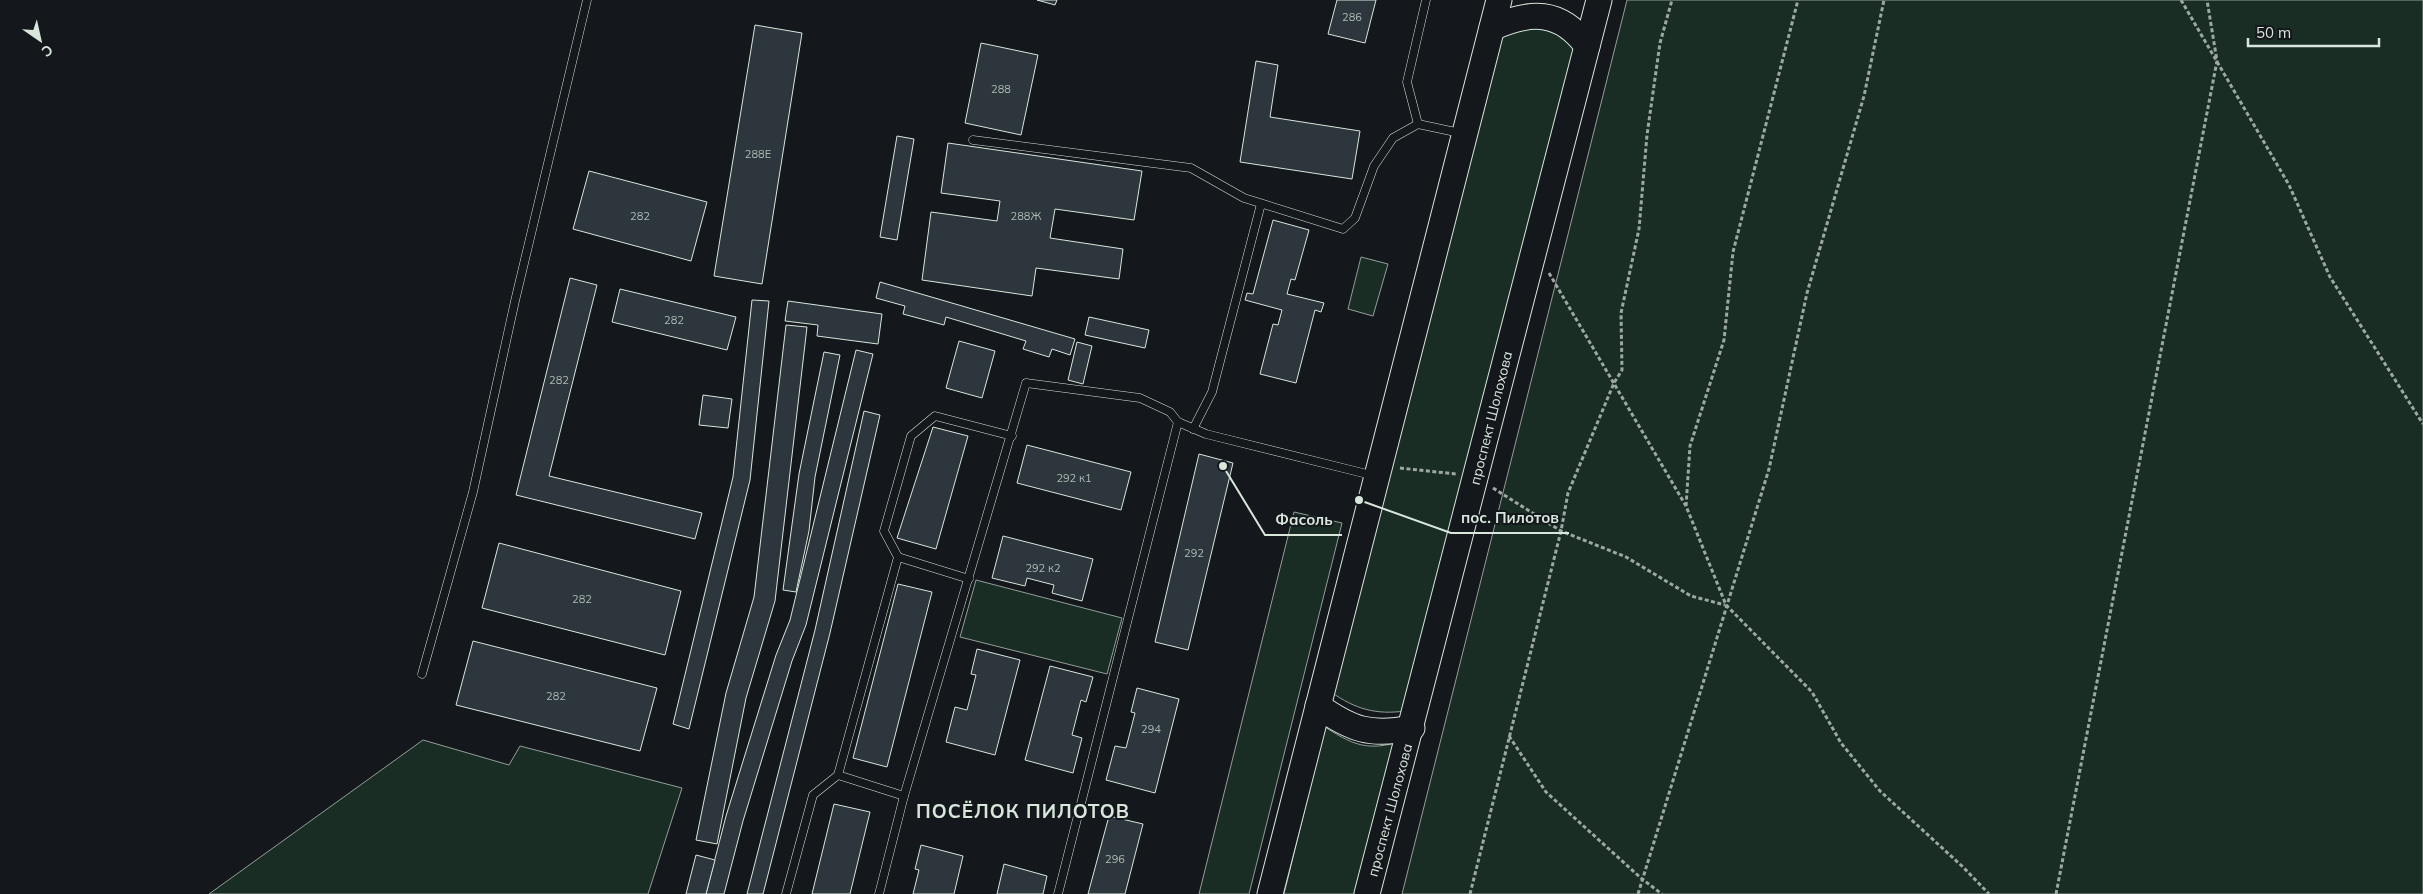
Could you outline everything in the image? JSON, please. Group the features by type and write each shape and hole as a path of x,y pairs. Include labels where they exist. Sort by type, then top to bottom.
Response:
{"main road":[{"path":"1270,894 1499,0"},
{"path":"1528,0 1536,5 1556,9 1580,9 1598,1"},
{"name":"проспект Шолохова","path":"1367,894 1412,728 1598,1"},
{"path":"1492,28 1512,19 1535,15 1555,18 1576,31 1587,46"},
{"path":"1318,706 1351,727 1374,732 1412,728"}],"lane":[{"path":"422,674 473,492 515,301 586,0"},
{"path":"1418,124 1407,82 1426,0"},
{"path":"972,140 1191,168 1244,198 1343,229 1355,218 1374,166 1393,138 1418,124 1465,134"},
{"path":"1193,429 1212,392 1261,204"},
{"path":"880,894 904,796 1012,436 1026,383 1140,398 1170,412 1178,422 1193,429 1378,472"},
{"path":"786,894 813,795 838,775 898,557 884,531 911,436 935,416 1012,436"},
{"path":"1058,894 1178,422"},
{"path":"898,557 969,579"},
{"path":"838,775 904,796"}],"path":[{"path":"1470,894 1561,531 1568,493 1614,384 1622,370 1621,313 1639,229 1647,135 1660,43 1672,0"},
{"path":"1686,506 1690,446 1724,340 1734,252 1798,0"},
{"path":"1638,894 1769,468 1807,293 1864,96 1884,0"},
{"path":"2181,0 2288,185 2330,277 2423,424"},
{"path":"2056,894 2217,61 2207,0"},
{"path":"1535,248 1686,506 1726,606 1812,692 1841,743 1880,791 1989,894"},
{"path":"1378,472 1476,476 1561,531 1626,557 1691,596 1726,606"},
{"path":"1510,736 1546,792 1642,879 1662,894"}],"green space":[{"path":"1627,0 2423,0 2423,894 1402,894"},
{"path":"1552,28 1577,48 1405,711 1385,712 1357,707 1331,692 1499,35 1513,29"},
{"path":"1361,257 1388,264 1373,316 1348,309"},
{"path":"1294,512 1342,523 1249,894 1199,894"},
{"path":"976,580 1122,618 1107,674 960,637"},
{"path":"1325,727 1350,741 1366,746 1395,743 1354,894 1284,894"},
{"path":"423,740 509,765 520,746 682,788 648,894 209,894"}],"building":[{"path":"1037,0 1057,0 1055,5"},
{"path":"1337,0 1376,0 1365,43 1328,34"},
{"path":"755,25 802,33 762,284 714,276"},
{"path":"981,43 1038,55 1021,135 965,123"},
{"path":"1256,61 1278,65 1270,117 1360,131 1352,179 1240,162"},
{"path":"897,136 914,139 897,240 880,237"},
{"path":"948,143 1142,171 1134,220 1055,209 1050,238 1123,249 1119,279 1036,268 1032,296 922,280 931,212 997,221 1000,201 941,193"},
{"path":"589,171 707,202 691,261 573,229"},
{"path":"1273,220 1309,230 1295,280 1291,279 1287,294 1324,303 1321,312 1315,310 1296,383 1260,374 1273,324 1278,325 1282,310 1245,300 1247,293 1253,294"},
{"path":"570,278 597,285 549,476 702,513 695,539 516,495"},
{"path":"880,282 1075,339 1070,355 1052,349 1049,357 1023,349 1026,341 946,317 944,325 903,314 905,306 876,298"},
{"path":"620,289 736,317 727,350 612,322"},
{"path":"752,300 769,301 750,480 689,729 673,724 733,477"},
{"path":"788,301 882,314 878,344 817,336 818,325 785,321"},
{"path":"1089,317 1149,330 1145,348 1085,335"},
{"path":"786,325 807,327 775,601 746,698 717,844 696,840 726,693 754,597"},
{"path":"959,341 995,351 982,398 946,388"},
{"path":"1077,342 1092,346 1083,384 1068,380"},
{"path":"856,350 873,354 806,625 792,661 743,821 724,894 706,894 726,816 776,655 790,620"},
{"path":"824,352 840,355 815,477 809,531 796,592 783,590 799,474"},
{"path":"703,395 732,399 728,428 699,425"},
{"path":"864,411 880,415 830,633 763,894 747,894 815,630"},
{"path":"933,427 968,436 936,549 897,538"},
{"path":"1027,445 1131,472 1121,510 1017,483"},
{"path":"1199,454 1233,463 1188,650 1155,642"},
{"path":"1003,536 1093,559 1082,601 1052,593 1054,585 1027,578 1025,586 992,578"},
{"path":"499,543 681,591 665,655 482,608"},
{"path":"898,584 932,592 887,767 853,758"},
{"path":"473,641 657,688 640,751 456,705"},
{"path":"977,649 1020,660 995,755 946,742 955,707 967,710 976,675 971,674"},
{"path":"1050,666 1093,677 1086,702 1081,700 1072,735 1082,738 1073,773 1025,760"},
{"path":"1137,688 1179,699 1155,793 1106,780 1115,746 1126,748 1135,713 1131,712"},
{"path":"834,804 870,812 850,894 812,894"},
{"path":"1109,816 1143,824 1125,894 1088,894"},
{"path":"921,845 963,856 954,894 913,894 919,870 915,869"},
{"path":"696,855 715,860 706,894 686,894"},
{"path":"1004,864 1047,876 1043,894 997,894"}],"place":[{"name":"Фасоль","path":"1223,466"},
{"name":"пос. Пилотов","path":"1359,500"}],"district":[{"name":"ПОСЁЛОК ПИЛОТОВ","path":"1023,811"}]}
